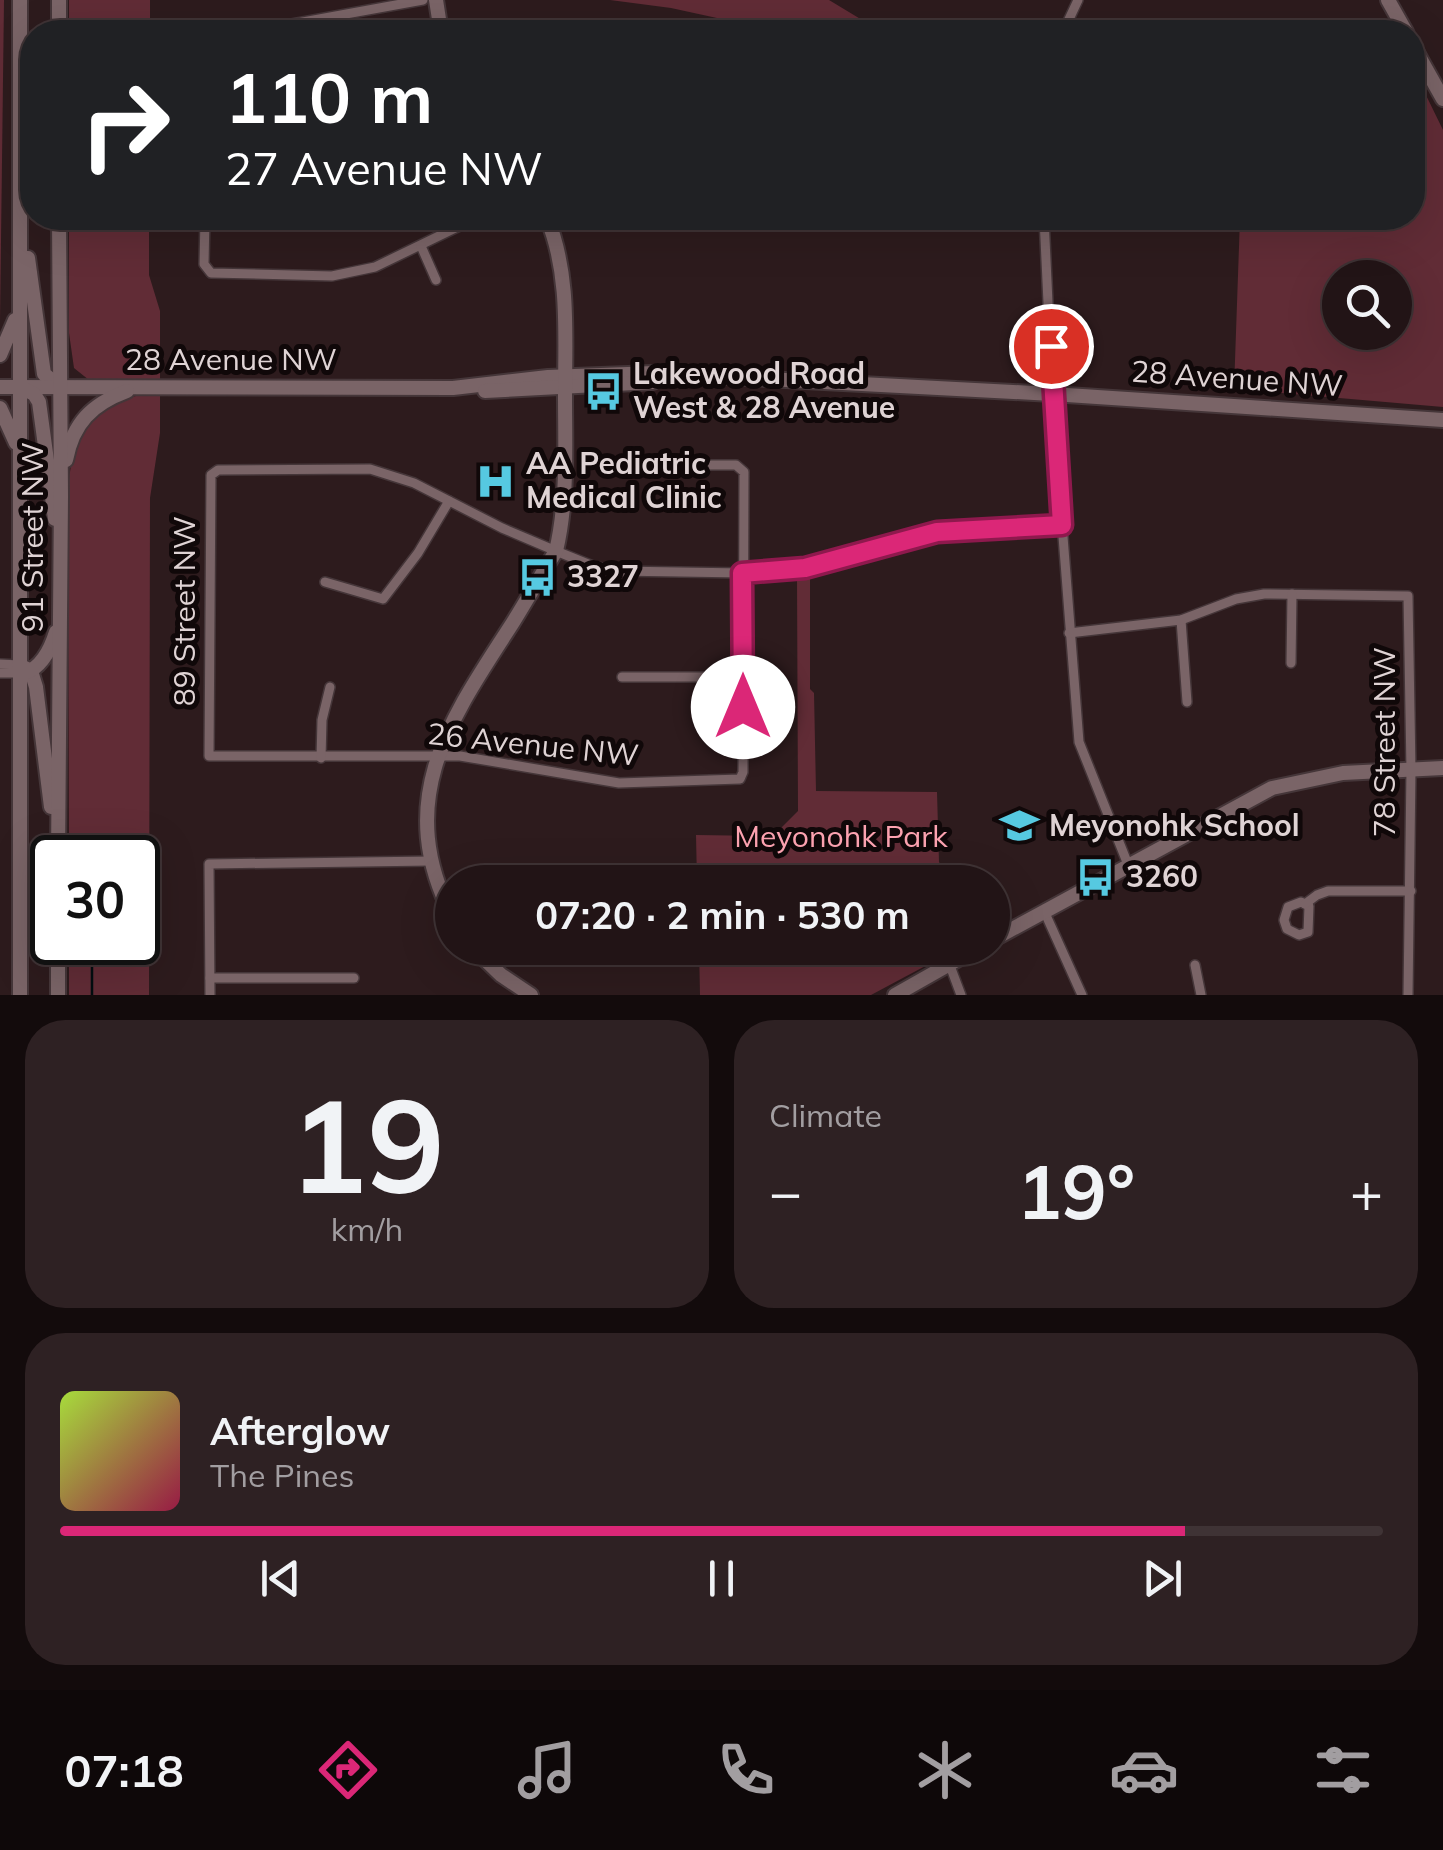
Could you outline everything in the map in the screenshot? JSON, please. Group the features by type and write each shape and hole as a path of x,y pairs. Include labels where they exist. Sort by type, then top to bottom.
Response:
{"street":[{"name":"91 Street NW","path":"20,0 24,670 20,995"},
{"path":"313,20 423,0"},
{"path":"1425,67 1443,100"},
{"path":"21,230 27,250 44,374 60,387"},
{"name":"91 Street NW","path":"57,835 59,230"},
{"path":"205,230 204,264 211,273 332,276 375,267 452,230"},
{"path":"435,872 427,804 438,756 468,693 556,551 566,479 565,293 551,230"},
{"path":"1045,230 1052,394 1078,742 1129,867"},
{"path":"421,246 436,280"},
{"path":"0,355 12,332 20,300"},
{"name":"28 Avenue NW","path":"0,387 462,388 476,392 565,382 654,382 667,376 807,380 1442,419"},
{"path":"20,387 34,394 39,402 60,550"},
{"path":"61,496 68,450 84,415 104,400 136,388"},
{"path":"0,408 20,458"},
{"path":"622,678 744,676 744,472 736,465 684,465"},
{"name":"89 Street NW","path":"209,756 212,475 218,470 370,470 414,483 449,501"},
{"path":"325,582 383,599 449,501 556,551 617,571 742,573 805,568 937,532 1062,525"},
{"path":"0,674 24,670 53,642 61,589"},
{"path":"1069,633 1181,620 1236,599 1292,594 1291,663"},
{"name":"78 Street NW","path":"1292,594 1404,594 1410,600 1408,995"},
{"path":"1181,620 1187,702"},
{"path":"0,664 24,670 36,687 54,835"},
{"name":"26 Avenue NW","path":"209,756 460,756 618,783 740,779 744,676"},
{"path":"321,758 322,720 330,687"},
{"path":"1010,931 1272,788 1344,773 1443,768"},
{"path":"210,995 210,864 431,862"},
{"path":"1305,904 1316,894 1328,891 1411,891"},
{"path":"1046,913 1082,995"},
{"path":"58,965 58,995"},
{"path":"490,965 531,995"},
{"path":"896,995 946,965"},
{"path":"950,965 961,995"},
{"path":"1195,965 1201,995"},
{"path":"210,978 354,978"}],"green space":[{"path":"0,0 4,0 0,322"},
{"path":"69,0 150,0 150,20 69,20"},
{"path":"610,0 829,0 862,20 726,20"},
{"path":"1425,93 1443,130 1443,407 1234,389 1240,230 1425,230"},
{"path":"69,230 149,230 149,275 160,311 160,380 89,380 74,368 69,333"},
{"path":"160,394 160,433 150,498 149,835 69,835 68,499 73,456 88,422 116,401"},
{"name":"Meyonohk Park","path":"810,575 810,689 814,693 816,791 937,792 941,865 697,865 696,835 773,836 798,811 797,577"},
{"path":"69,965 149,965 149,995 69,995"},
{"path":"699,965 927,965 871,995 700,995"}],"waterway":[{"path":"92,965 92,995"}],"place":[{"name":"Lakewood Road West & 28 Avenue","path":"603,391"},
{"name":"AA Pediatric Medical Clinic","path":"496,481"},
{"name":"3327","path":"537,577"},
{"name":"Meyonohk School","path":"1019,826"},
{"name":"3260","path":"1096,877"}],"route":[{"path":"743,707 742,573 805,568 937,532 1062,525 1051,346"}]}
